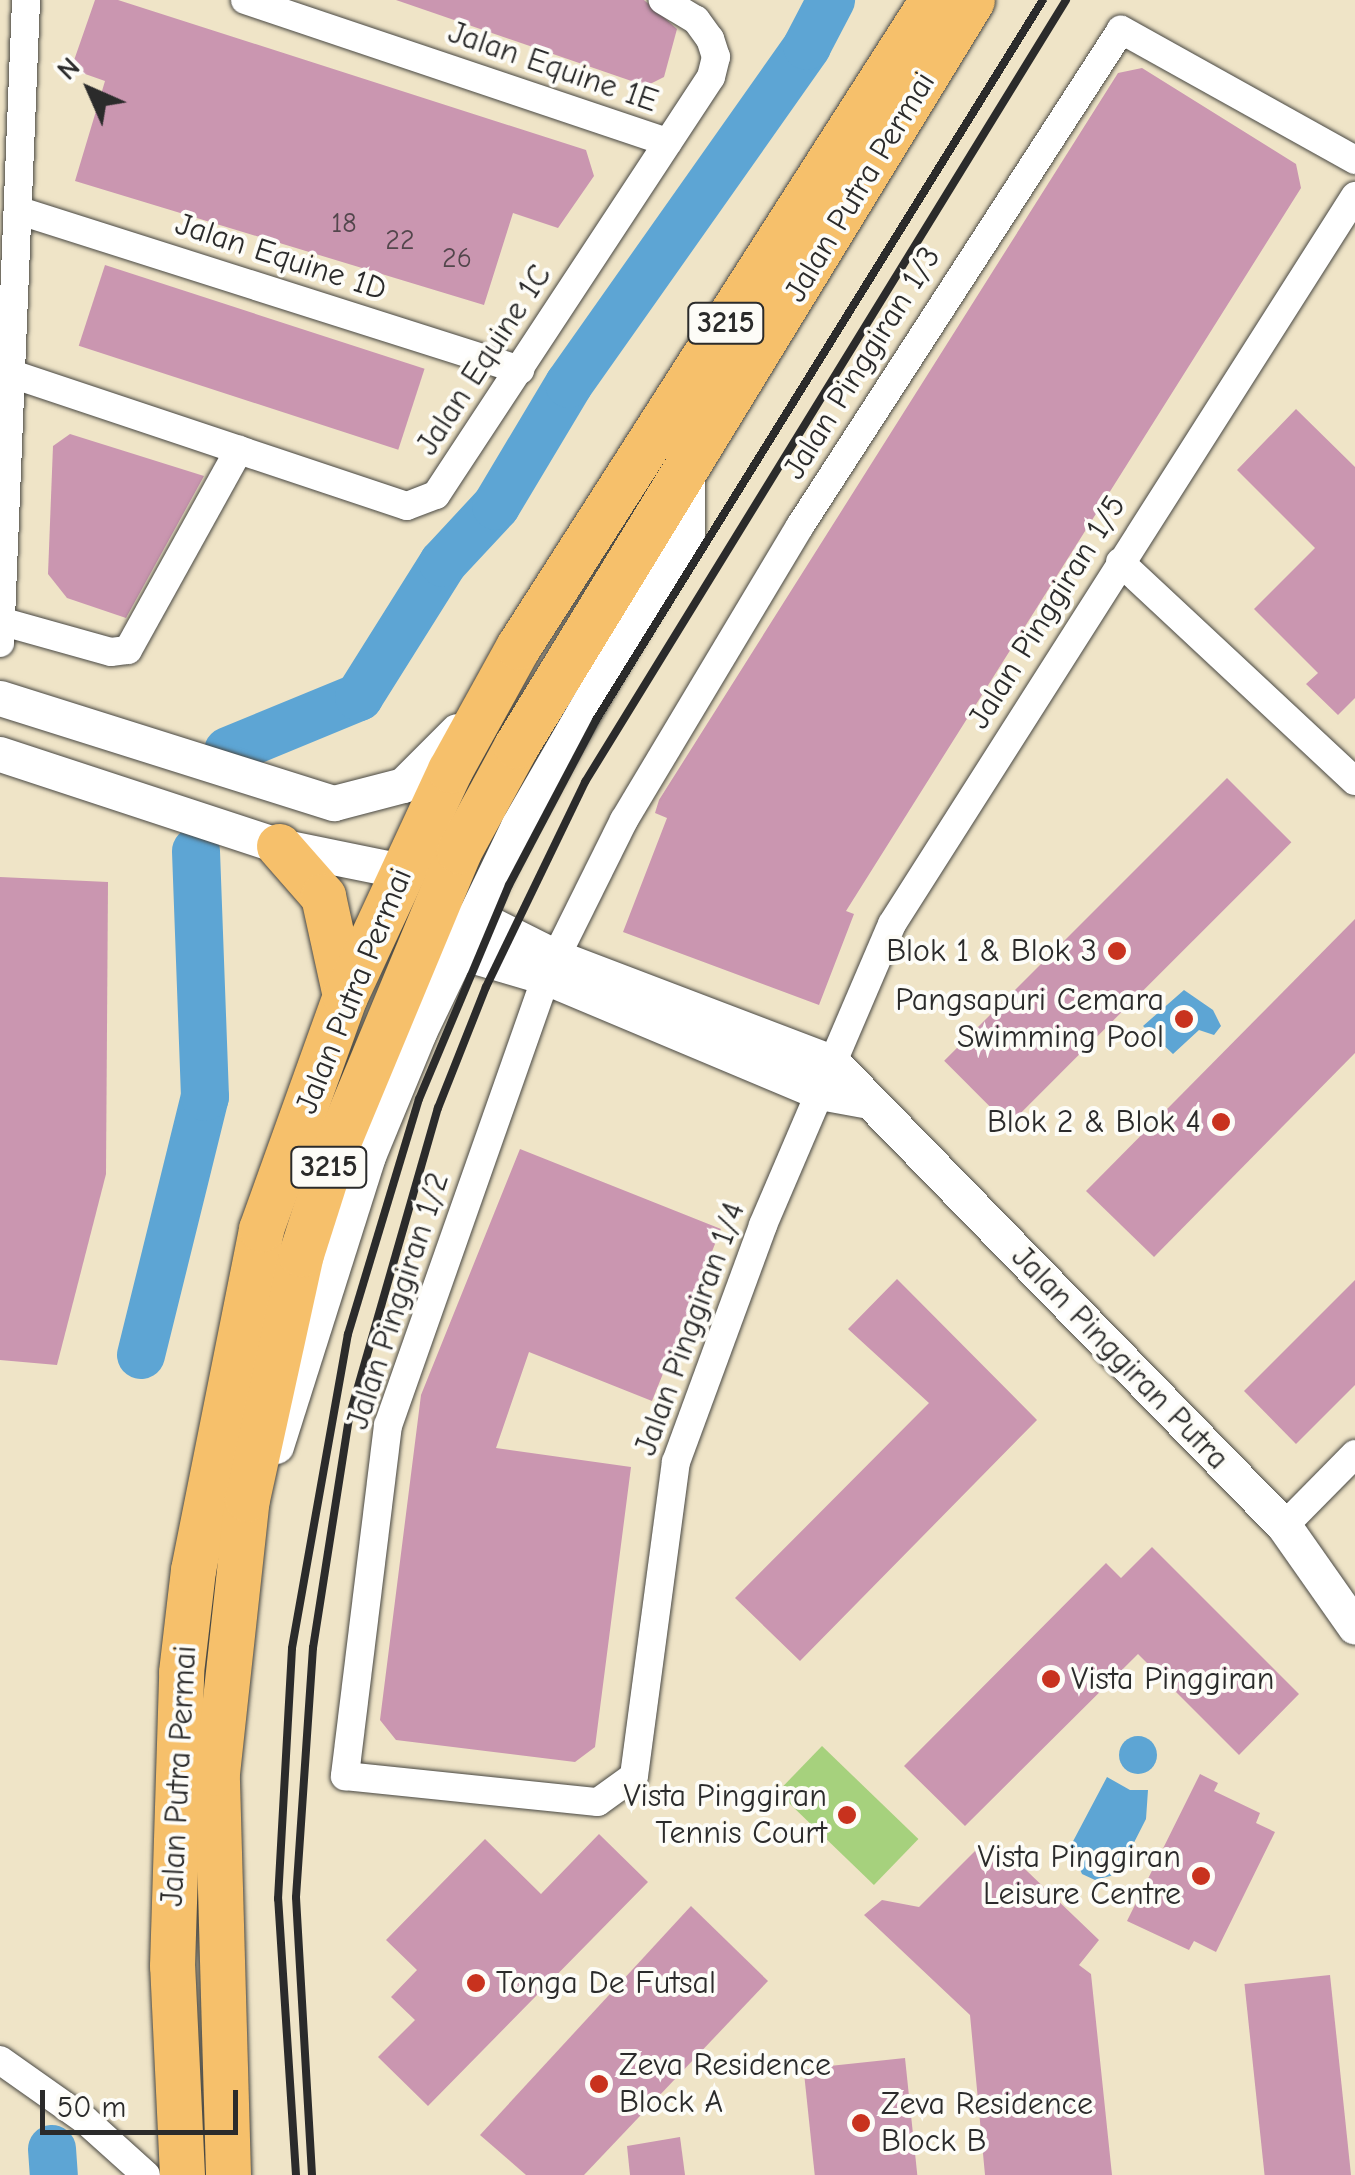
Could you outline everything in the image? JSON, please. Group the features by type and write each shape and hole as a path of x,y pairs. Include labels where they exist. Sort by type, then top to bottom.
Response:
{"main road":[{"name":"Jalan Putra Permai","path":"182,2175 172,1867 193,1570 261,1229 345,996 402,871 518,646 932,0"},
{"name":"Jalan Putra Permai","path":"228,2175 218,1772 247,1499 302,1254 333,1154 459,850 972,0"},
{"path":"279,846 323,896 345,996"},
{"path":"402,871 433,868 459,850"}],"street":[{"path":"26,0 15,375 1,629 111,652 128,650 239,450"},
{"name":"Jalan Equine 1E","path":"244,0 668,142"},
{"name":"Jalan Equine 1C","path":"15,375 407,506 436,495 711,77 716,57 696,20 663,0"},
{"name":"Jalan Pinggiran 1/3","path":"551,967 624,820 800,526 1121,30 1355,160"},
{"name":"Jalan Pinggiran 1/5","path":"826,1078 892,924 1350,204"},
{"name":"Jalan Equine 1D","path":"20,210 520,370"},
{"path":"247,1499 276,1446 316,1334 368,1156 458,951 590,693 687,533 687,469"},
{"path":"1120,562 1355,781"},
{"path":"0,698 302,796 344,802 403,785 436,758 518,646"},
{"path":"0,754 279,846 402,871"},
{"path":"474,916 551,967"},
{"path":"458,951 551,967"},
{"name":"Jalan Pinggiran Putra","path":"551,967 826,1078 869,1101 1284,1526 1355,1627"},
{"name":"Jalan Pinggiran 1/2","path":"551,967 388,1425 345,1776 598,1802 634,1776"},
{"name":"Jalan Pinggiran 1/4","path":"634,1776 676,1462 762,1225 826,1078"},
{"path":"1284,1526 1355,1454"},
{"path":"10,2067 86,2120 146,2175"}],"green space":[{"name":"Vista Pinggiran Tennis Court","path":"822,1746 918,1839 874,1885 778,1792"}],"water":[{"name":"Pangsapuri Cemara Swimming Pool","path":"1184,990 1213,1010 1221,1026 1214,1035 1199,1030 1173,1054 1143,1026"},
{"path":"1138,1736 1152,1741 1157,1755 1152,1769 1138,1774 1124,1769 1119,1755 1124,1741"},
{"path":"1107,1777 1130,1790 1148,1790 1146,1819 1118,1874 1095,1880 1082,1874 1070,1847"}],"building":[{"path":"95,0 118,0 586,150 594,176 558,228 513,213 484,305 75,181 105,81 71,69"},
{"path":"396,0 644,0 677,29 664,77 646,86"},
{"path":"1142,68 1296,164 1301,188 846,911 854,914 819,1005 623,932 667,818 655,813 659,800 1118,73"},
{"path":"105,265 425,369 398,450 79,346"},
{"path":"1296,409 1355,467 1355,698 1338,715 1306,684 1318,673 1254,609 1315,548 1237,470"},
{"path":"70,434 204,476 126,618 67,598 48,574 53,446"},
{"name":"Blok 1 & Blok 3","path":"1227,778 1291,842 1009,1125 944,1061"},
{"path":"0,877 108,882 106,1174 57,1365 0,1360"},
{"name":"Blok 2 & Blok 4","path":"1355,919 1355,1053 1154,1257 1086,1191"},
{"path":"520,1149 721,1229 652,1401 529,1352 496,1448 631,1467 595,1747 575,1762 396,1740 380,1720 421,1395"},
{"path":"897,1279 1037,1420 800,1661 735,1598 929,1403 848,1329"},
{"path":"1355,1280 1355,1385 1296,1444 1244,1391"},
{"name":"Vista Pinggiran","path":"1152,1547 1299,1694 1239,1755 1138,1654 965,1826 904,1766 1106,1563 1121,1578"},
{"name":"Vista Pinggiran Leisure Centre","path":"1200,1774 1218,1783 1214,1791 1260,1813 1256,1823 1275,1832 1216,1952 1194,1941 1189,1950 1127,1921"},
{"name":"Tonga De Futsal","path":"599,1834 648,1882 428,2106 378,2057 415,2020 391,1997 417,1970 386,1940 485,1839 541,1894"},
{"path":"1002,1847 1099,1940 1079,1965 1091,1974 1112,2175 985,2175 970,2015 864,1915 882,1900 919,1907 976,1850 989,1860"},
{"name":"Zeva Residence Block A","path":"691,1906 768,1981 584,2175 526,2175 480,2135"},
{"path":"1330,1975 1351,2175 1265,2175 1244,1984"},
{"name":"Zeva Residence Block B","path":"905,2058 917,2175 815,2175 804,2069"},
{"path":"680,2137 685,2175 630,2175 627,2146"}],"waterway":[{"path":"228,751 359,697 443,563 496,506 569,384 807,46 831,0"},
{"path":"141,1355 205,1097 196,851"},
{"path":"52,2149 54,2175"}],"railway":[{"path":"296,2175 278,1899 292,1648 348,1334 419,1099 509,885 596,720 1043,0"},
{"path":"312,2175 296,1897 313,1648 349,1418 438,1108 486,987 585,782 1066,0"}],"place":[{"name":"Blok 1 & Blok 3","path":"1117,951"},
{"name":"Pangsapuri Cemara Swimming Pool","path":"1184,1019"},
{"name":"Blok 2 & Blok 4","path":"1221,1122"},
{"name":"Vista Pinggiran","path":"1051,1679"},
{"name":"Vista Pinggiran Tennis Court","path":"847,1815"},
{"name":"Vista Pinggiran Leisure Centre","path":"1201,1876"},
{"name":"Tonga De Futsal","path":"476,1983"},
{"name":"Zeva Residence Block A","path":"599,2084"},
{"name":"Zeva Residence Block B","path":"861,2123"}]}
